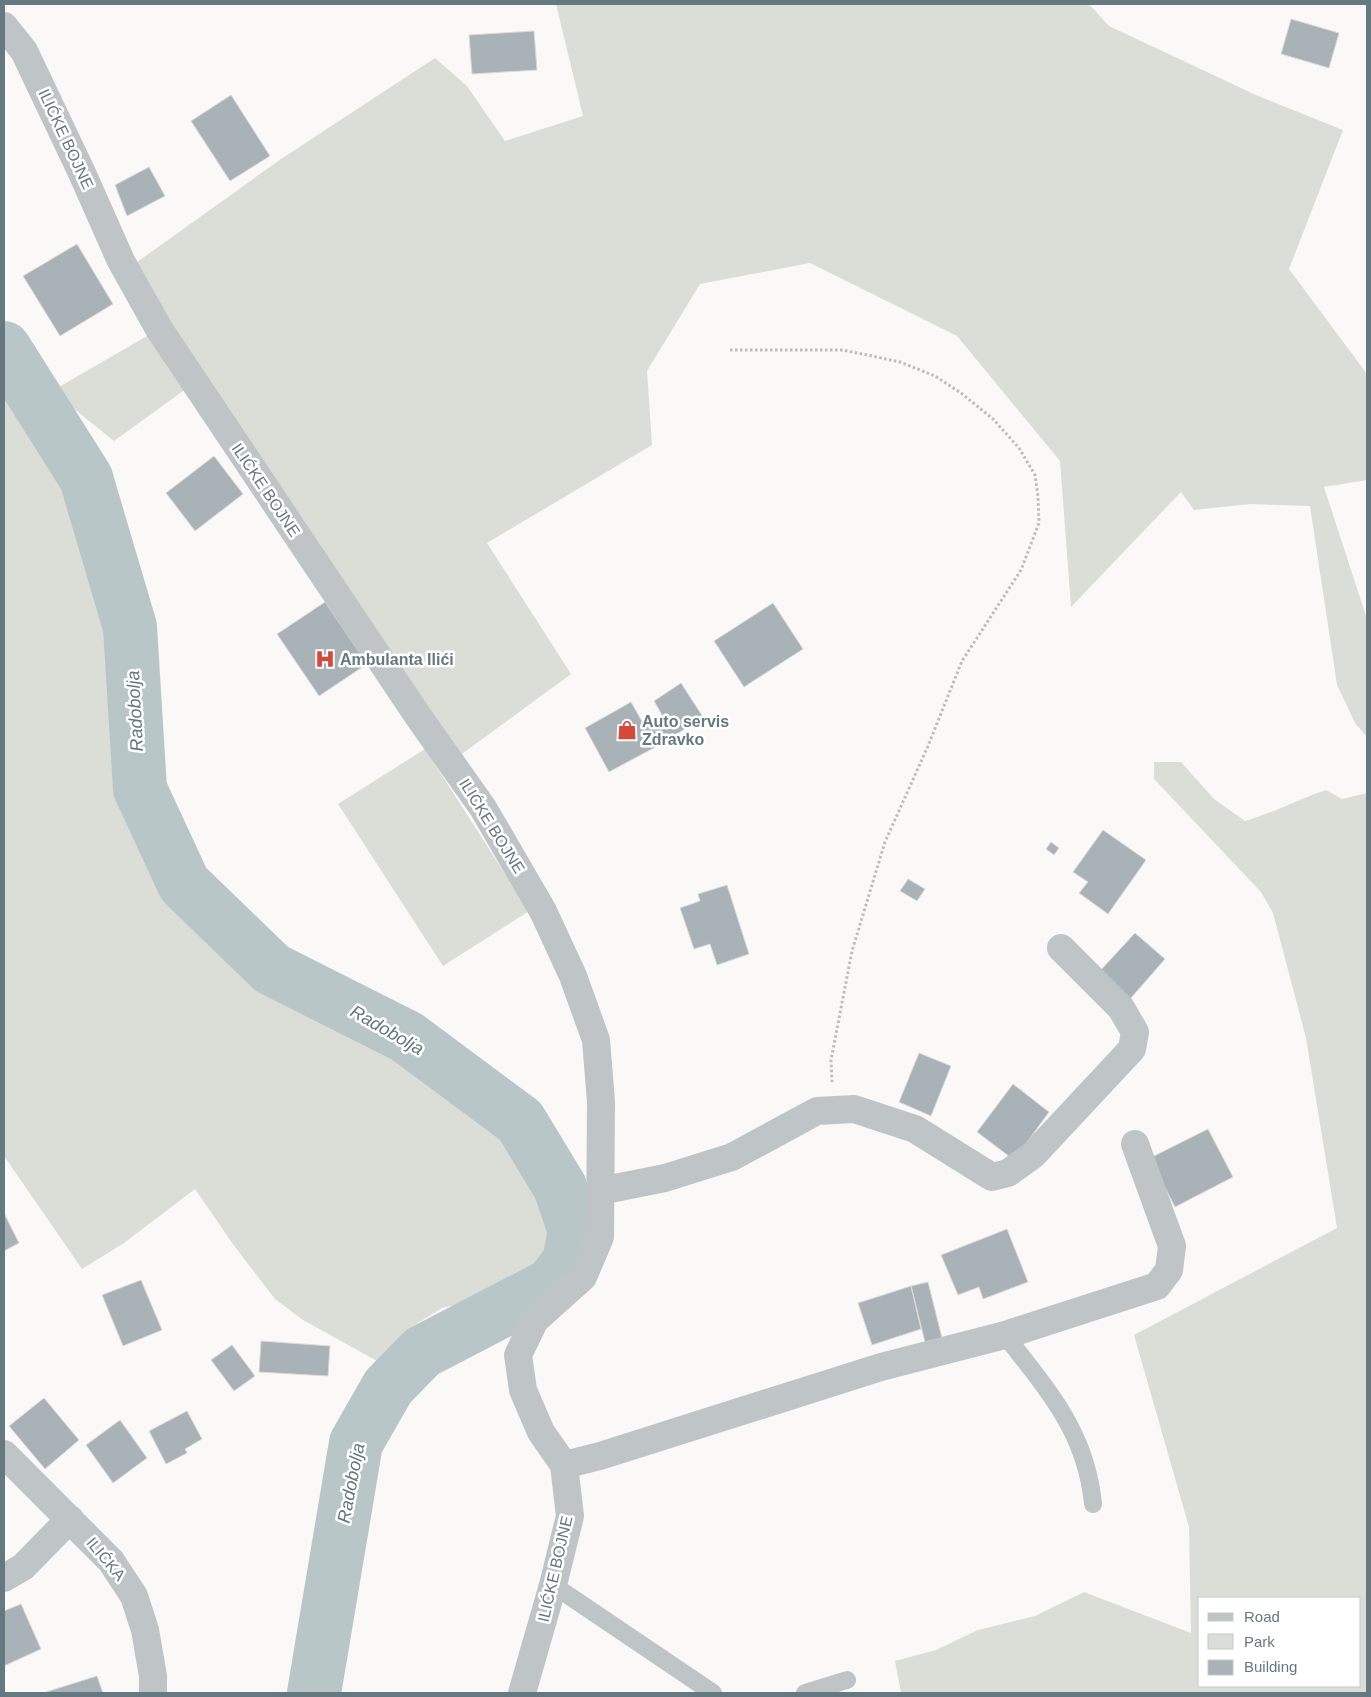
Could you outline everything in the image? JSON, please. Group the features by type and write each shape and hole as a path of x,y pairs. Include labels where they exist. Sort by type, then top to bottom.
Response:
{"street":[{"name":"ILIĆKE BOJNE","path":"4,26 24,51 121,260 159,329 418,716 484,808 543,911 573,976 596,1040 602,1102 600,1237 583,1277 535,1320 518,1355 522,1390 541,1432 564,1465 570,1516 553,1586 522,1693"},
{"path":"600,1191 664,1178 732,1157 817,1111 854,1109 915,1129 992,1176 1008,1173 1027,1160 1132,1049 1135,1032 1121,1008 1061,948"},
{"path":"564,1465 600,1456 881,1367 1005,1335 1158,1286 1169,1270 1172,1246 1135,1144"},
{"name":"ILIĆKA","path":"4,1454 111,1561 134,1596 145,1630 153,1676 153,1693"},
{"path":"4,1578 23,1567 70,1519"}],"lane":[{"path":"1005,1335 1057,1402 1080,1443 1092,1488 1093,1504"},
{"path":"553,1586 713,1693"},
{"path":"805,1693 847,1680"}],"path":[{"path":"730,350 843,350 900,362 935,376 961,393 994,419 1019,448 1034,475 1038,496 1039,523 1021,570 962,661 928,746 885,842 852,951 831,1060 832,1110"}],"green space":[{"path":"556,4 1089,4 1109,26 1256,95 1343,130 1289,269 1367,374 1367,480 1324,487 1367,619 1367,737 1355,723 1337,685 1310,506 1250,504 1194,510 1181,492 1071,607 1060,461 957,336 810,263 700,284 647,371 652,445 487,543 571,674 451,762 194,383 114,441 52,391 159,329 126,270 281,159 435,58 467,86 505,141 583,116"},
{"path":"4,371 48,445 82,497 104,560 128,715 129,790 133,830 151,871 208,932 249,967 289,991 358,1022 415,1057 473,1104 505,1142 554,1227 559,1246 555,1257 549,1264 498,1295 442,1308 405,1331 377,1361 303,1320 275,1299 235,1247 195,1189 124,1243 82,1269 4,1156"},
{"path":"425,749 529,911 443,966 338,804"},
{"path":"1154,762 1181,762 1214,799 1245,821 1326,790 1342,799 1367,793 1367,1693 901,1693 895,1661 936,1650 978,1630 1035,1616 1084,1592 1191,1633 1189,1527 1134,1335 1337,1228 1306,1038 1273,913 1261,892 1154,779"}],"building":[{"path":"1291,19 1339,33 1329,68 1281,54"},
{"path":"534,31 537,70 472,74 469,35"},
{"path":"231,95 270,156 230,181 191,121"},
{"path":"149,167 165,196 127,216 115,185"},
{"path":"77,244 113,304 60,336 23,276"},
{"path":"214,456 243,494 195,531 166,493"},
{"path":"325,602 367,664 319,696 277,634"},
{"path":"773,603 803,649 744,687 714,641"},
{"path":"681,683 703,717 663,743 650,722 662,715 654,701"},
{"path":"631,702 644,725 650,722 663,743 609,772 585,728"},
{"path":"1103,830 1146,860 1108,914 1079,893 1088,882 1073,872"},
{"path":"1051,842 1059,848 1054,855 1046,849"},
{"path":"908,879 925,889 917,901 900,891"},
{"path":"727,885 749,954 717,965 710,944 694,949 680,908 700,901 698,894"},
{"path":"1135,933 1165,959 1130,999 1099,972"},
{"path":"919,1053 951,1066 931,1116 899,1102"},
{"path":"1013,1084 1049,1112 1014,1160 977,1132"},
{"path":"1208,1129 1233,1177 1175,1207 1150,1158"},
{"path":"4,1213 19,1243 4,1251"},
{"path":"1007,1229 1028,1282 983,1299 979,1287 958,1295 941,1255"},
{"path":"141,1280 162,1330 123,1346 102,1295"},
{"path":"928,1282 942,1338 925,1342 911,1286"},
{"path":"911,1286 921,1329 872,1345 858,1303"},
{"path":"261,1341 330,1346 328,1376 259,1372"},
{"path":"232,1345 255,1376 234,1391 211,1360"},
{"path":"44,1398 79,1440 45,1469 9,1426"},
{"path":"187,1411 202,1439 185,1449 187,1453 166,1464 149,1431"},
{"path":"120,1420 147,1458 113,1483 86,1445"},
{"path":"21,1604 41,1649 4,1666 4,1611"},
{"path":"97,1676 103,1693 46,1693 46,1692"}],"waterway":[{"name":"Radobolja","path":"4,348 86,478 130,627 140,789 184,884 272,969 407,1037 520,1121 560,1187 575,1231 569,1262 551,1285 422,1352 388,1387 356,1443 314,1693"}],"place":[{"name":"Ambulanta Ilići","path":"325,659"},
{"name":"Auto servis Zdravko","path":"627,730"}]}
